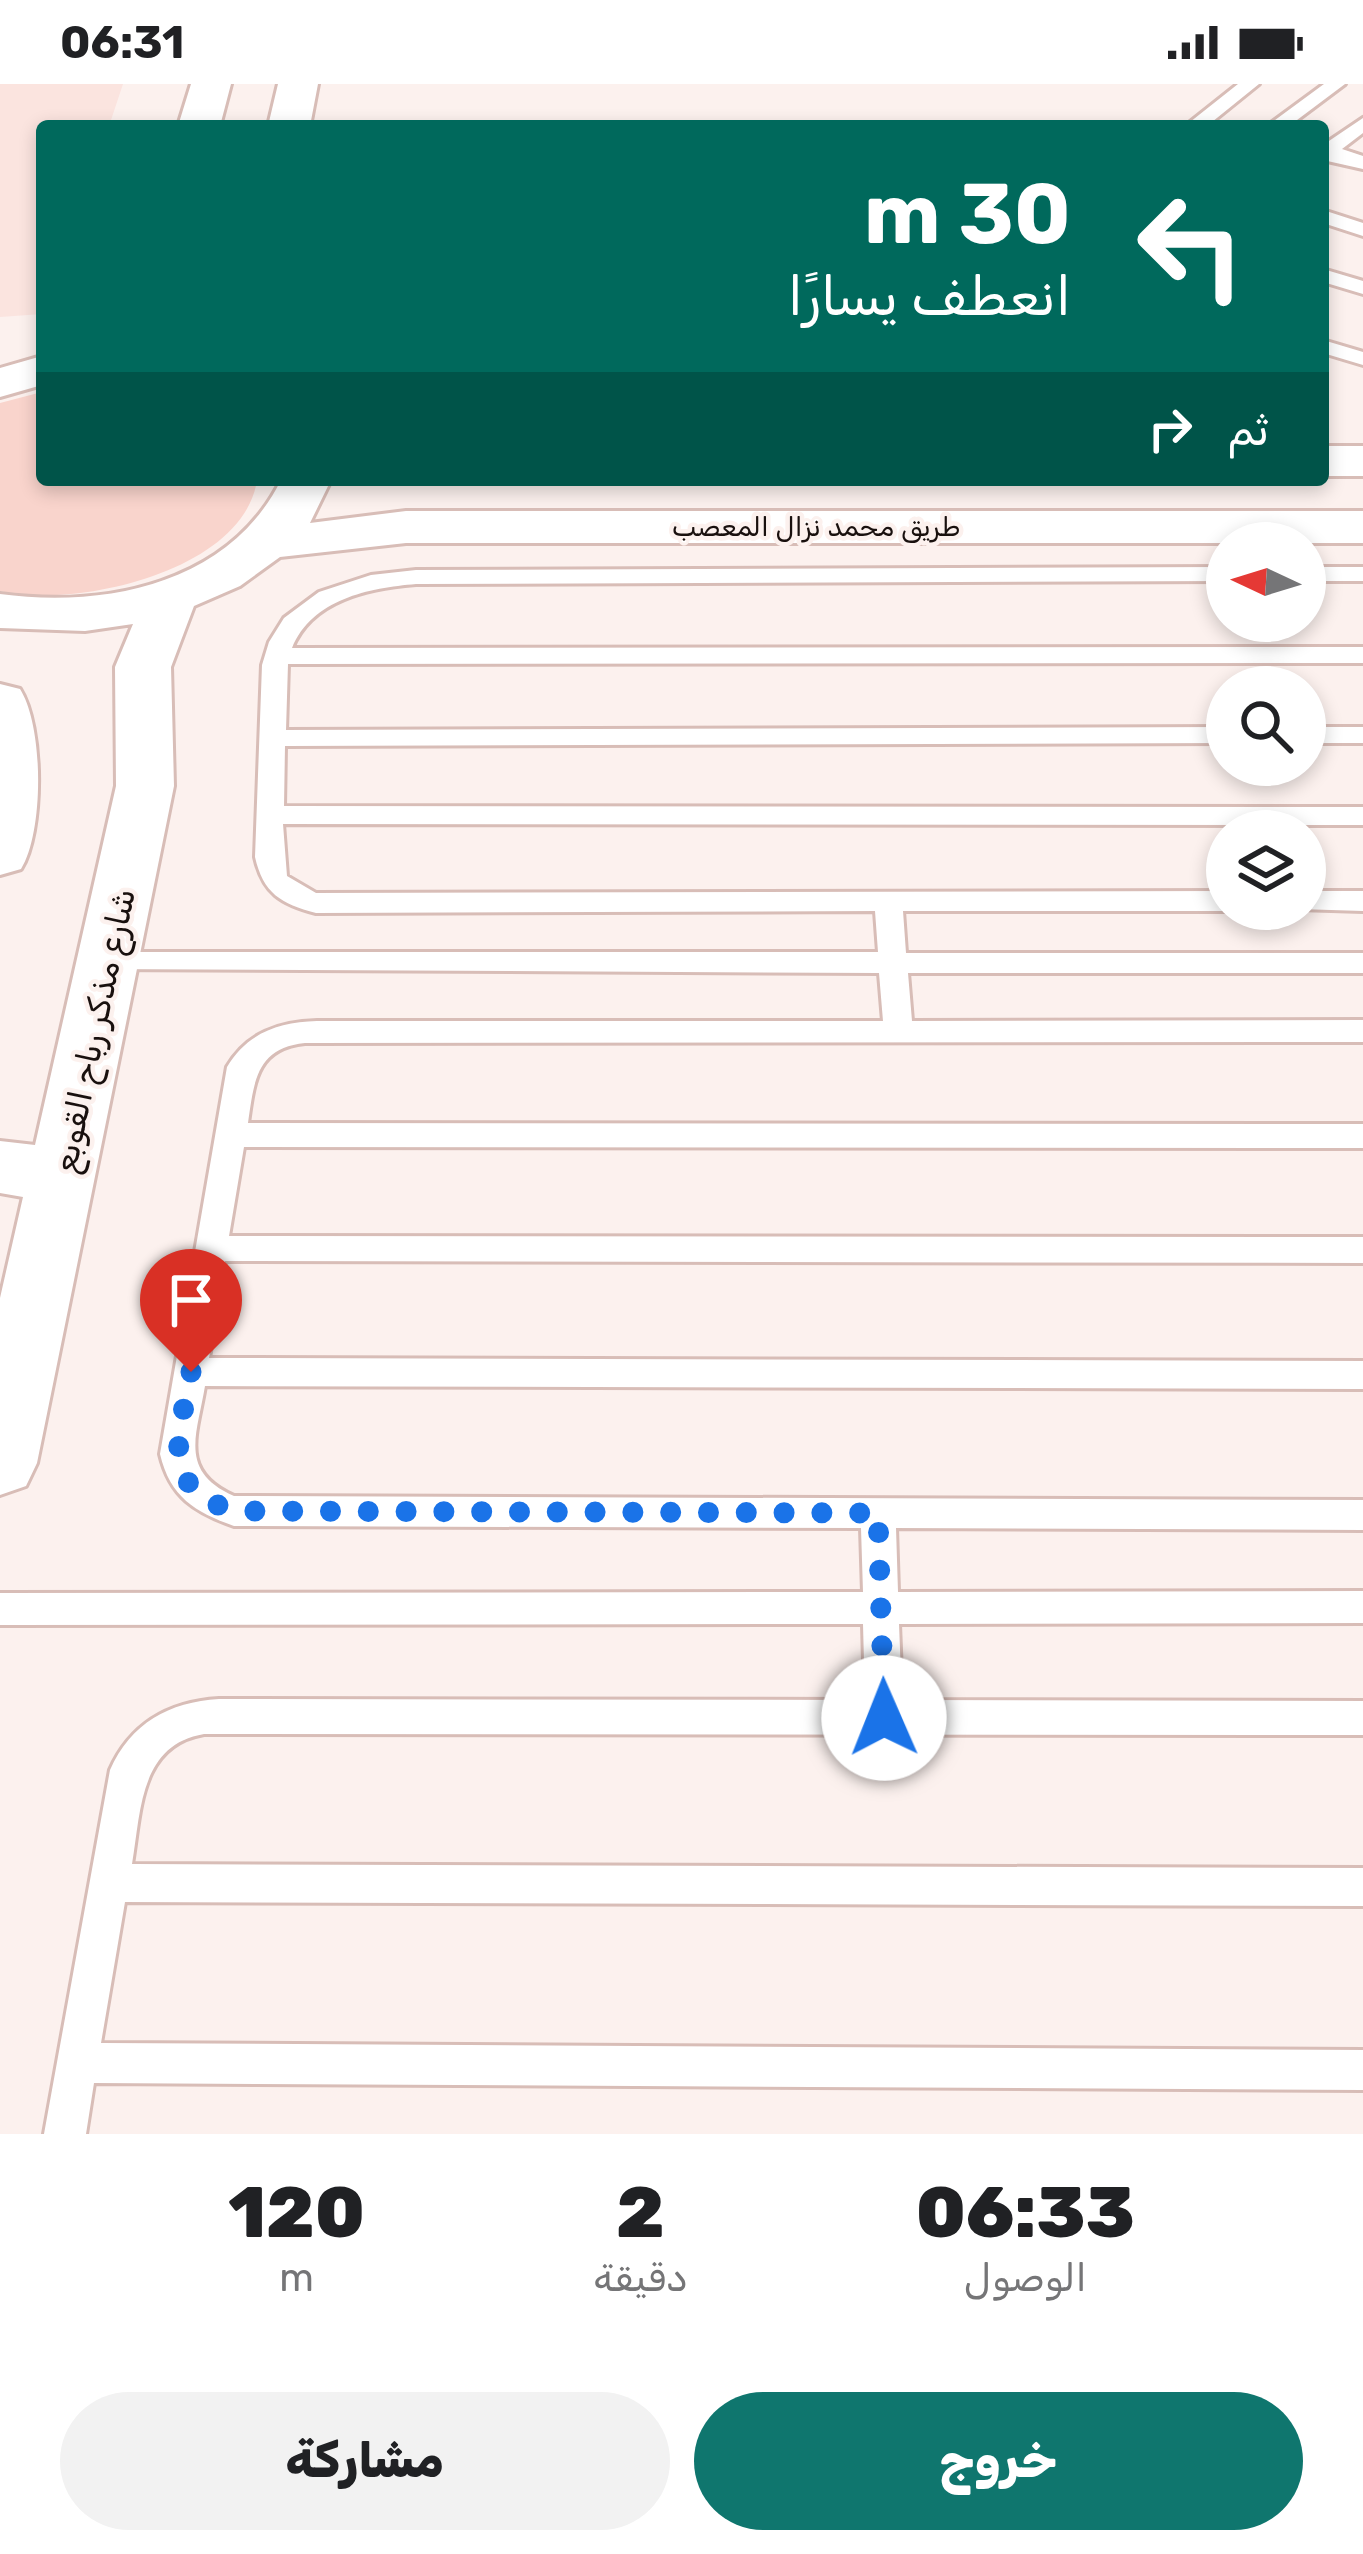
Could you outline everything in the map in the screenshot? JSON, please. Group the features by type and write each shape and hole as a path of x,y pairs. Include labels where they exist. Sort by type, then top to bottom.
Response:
{"street":[{"path":"201,120 211,84"},
{"path":"290,120 298,84"},
{"path":"1329,460 1363,460"},
{"path":"0,611 94,613 171,597 226,573 269,543 298,506 304,486"},
{"name":"طريق محمد نزال المعصب","path":"269,543 406,527 1363,527"},
{"name":"شارع مذكر رباح القوبع","path":"0,1463 31,1176 109,962 145,786 143,668 171,597"},
{"path":"0,702 10,771 0,855"}],"lane":[{"path":"1203,120 1250,84"},
{"path":"1285,120 1336,84"},
{"path":"1329,149 1363,124"},
{"path":"1329,153 1363,164"},
{"path":"1329,218 1363,230"},
{"path":"1329,277 1363,288"},
{"path":"1329,348 1363,359"},
{"path":"1206,574 388,578 334,593 312,606 281,638 276,656 270,870 274,881 299,899 316,903 1206,901"},
{"path":"1326,574 1363,574"},
{"path":"276,656 1363,655"},
{"path":"273,738 1206,735"},
{"path":"1326,735 1363,735"},
{"path":"271,815 1363,816"},
{"path":"1326,901 1363,901"},
{"path":"888,902 898,1031"},
{"path":"109,962 1363,964"},
{"path":"1363,1031 298,1032 280,1036 251,1054 242,1067 177,1454 180,1471 200,1497 234,1511 1363,1514"},
{"path":"231,1135 1363,1136"},
{"path":"211,1248 1363,1250"},
{"path":"191,1372 1363,1375"},
{"path":"878,1513 884,1718"},
{"path":"0,1609 1363,1607"},
{"path":"65,2134 129,1770 155,1734 197,1716 1363,1718"},
{"path":"108,1883 1363,1887"},
{"path":"77,2062 1363,2071"}],"shaded area":[{"path":"0,84 123,84 111,120 36,120 36,314 0,317"},
{"path":"36,394 36,486 255,486 245,512 222,538 190,560 152,576 70,594 0,591 0,403"}],"route":[{"path":"191,1372 177,1454 180,1471 200,1497 234,1511 878,1513 884,1718"}]}
